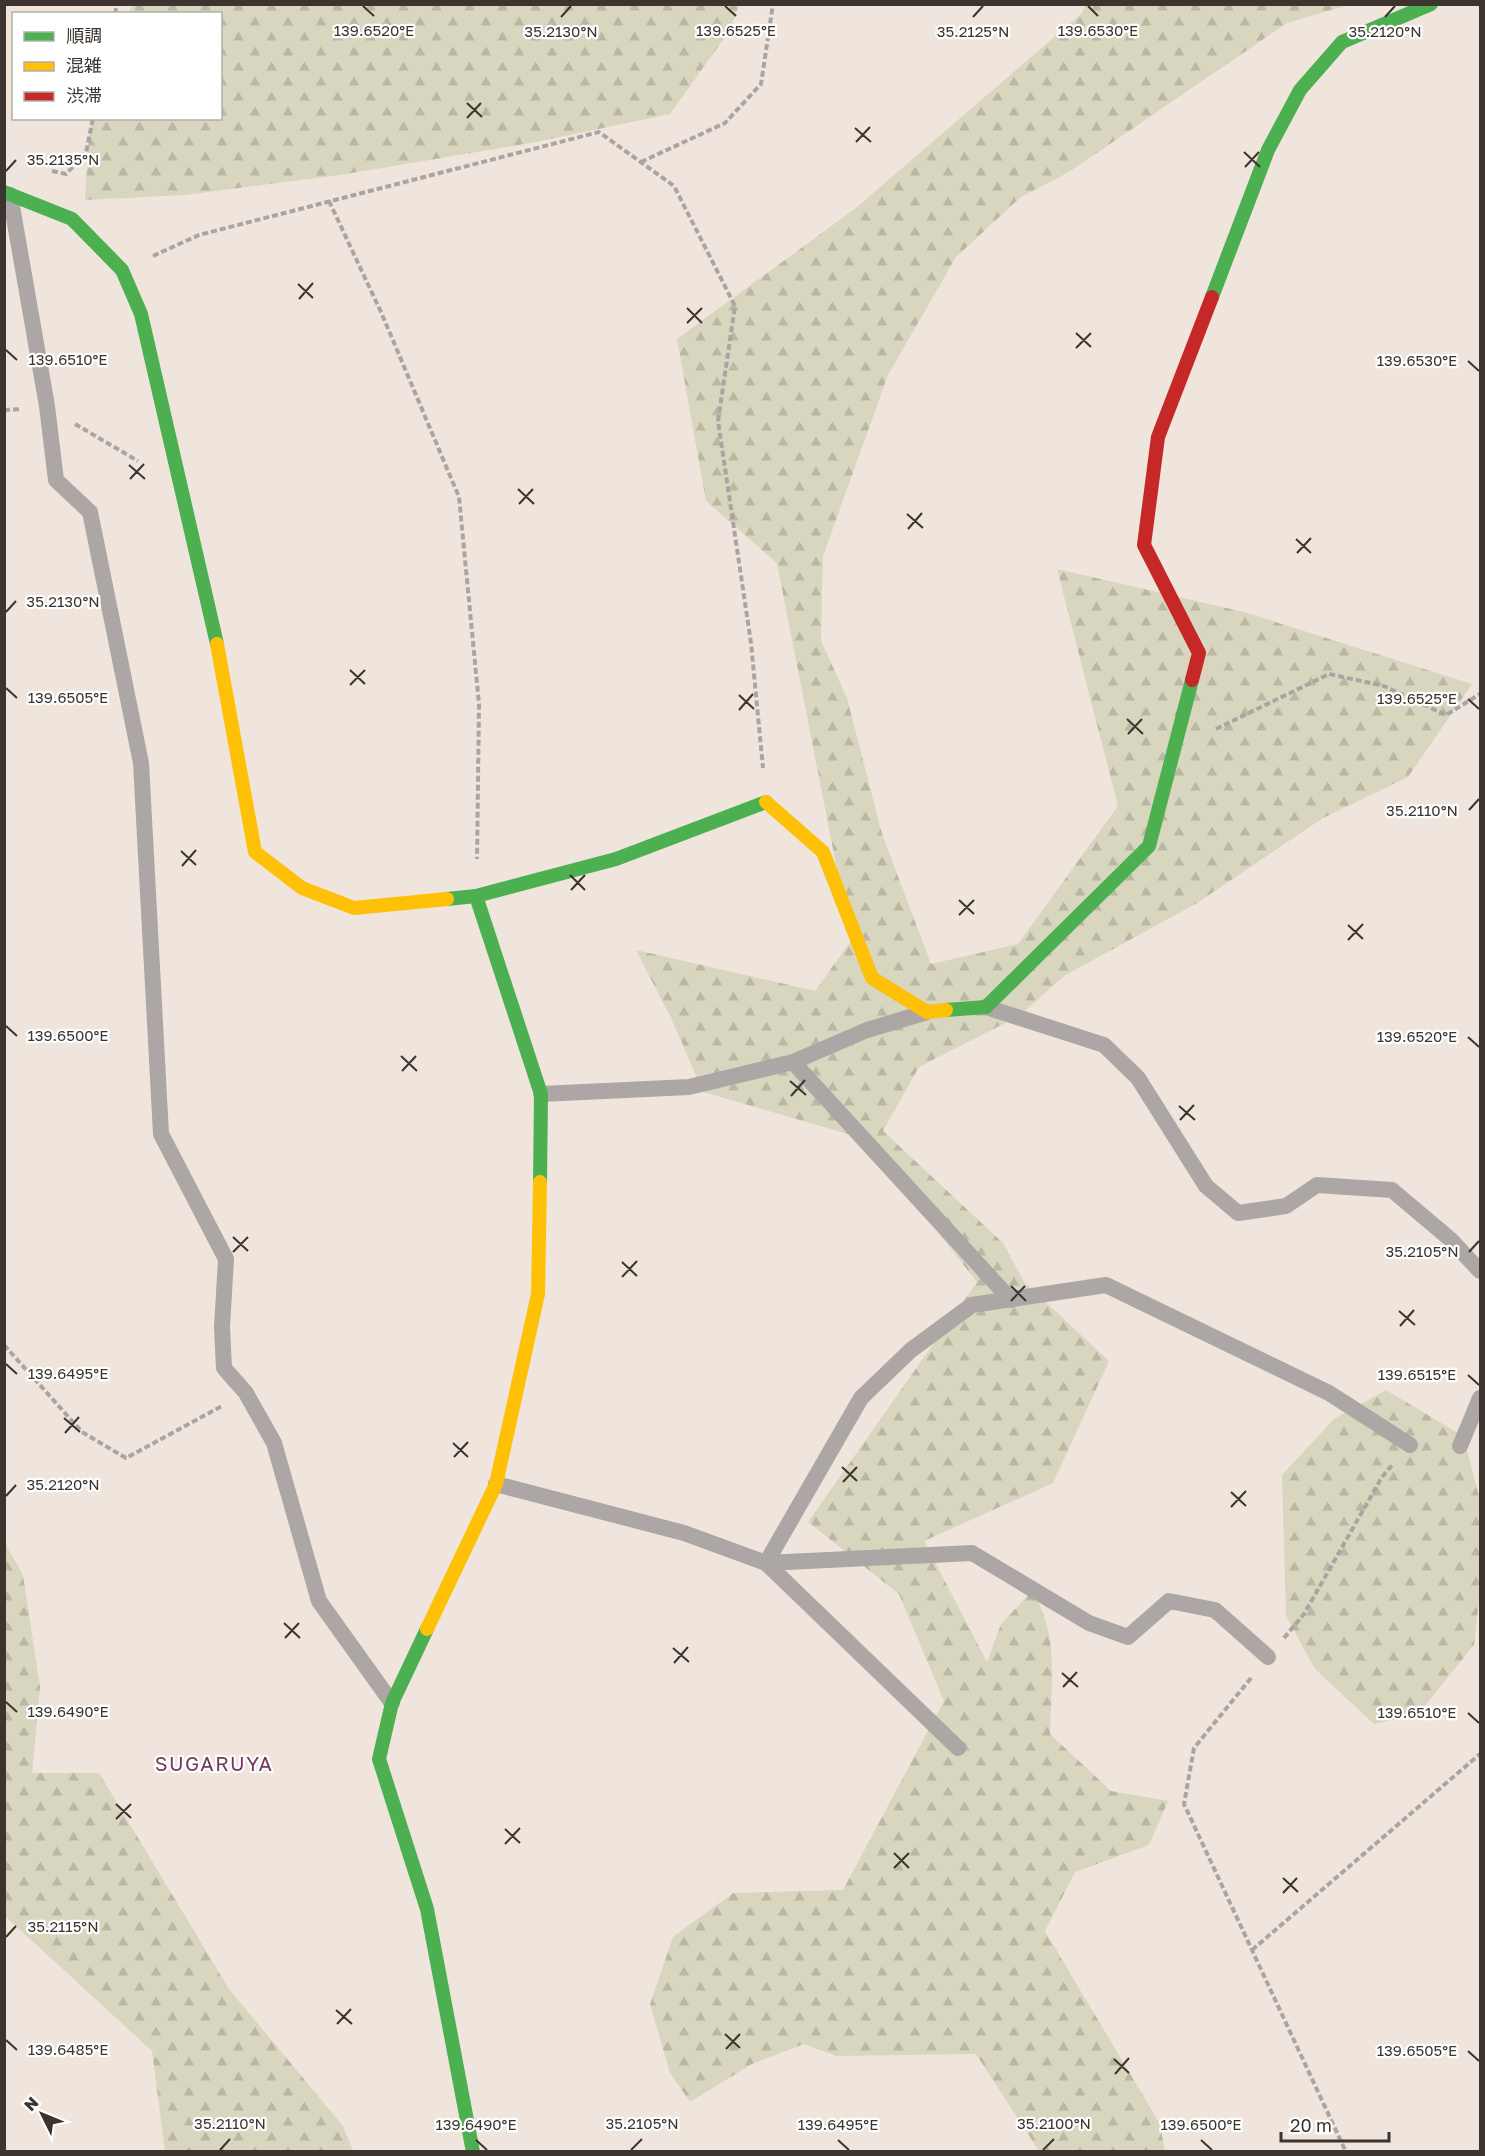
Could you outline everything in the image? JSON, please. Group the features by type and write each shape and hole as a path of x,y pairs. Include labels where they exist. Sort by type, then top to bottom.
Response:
{"street":[{"path":"7,194 72,219 122,270 141,314 220,656 255,852 302,888 354,908 476,896 616,859 767,802 823,852 872,978 927,1012 986,1007 1149,846 1199,653 1144,545 1158,437 1268,150 1300,90 1342,42 1431,4"},
{"path":"473,2151 427,1909 379,1758 393,1703 496,1484 538,1294 541,1094 476,896"}],"lane":[{"path":"7,194 46,406 56,480 90,512 141,763 161,1134 226,1259 222,1327 224,1368 246,1393 274,1443 320,1601 393,1703"},
{"path":"986,1007 1104,1045 1138,1078 1206,1186 1238,1213 1286,1206 1317,1185 1392,1190 1450,1239 1480,1271"},
{"path":"541,1094 689,1087 793,1062 867,1030 927,1012"},
{"path":"793,1062 1011,1300"},
{"path":"766,1563 861,1398 911,1350 972,1305 1106,1285 1329,1393 1410,1445"},
{"path":"1460,1446 1480,1398"},
{"path":"496,1484 684,1533 766,1563 972,1552 1089,1623 1128,1637 1169,1601 1215,1610 1268,1657"},
{"path":"766,1563 958,1748"}],"path":[{"path":"640,162 725,123 761,84 773,4"},
{"path":"46,169 66,174 86,153 93,120"},
{"path":"122,270 200,235 599,132 674,186 735,306 717,421 751,643 767,802"},
{"path":"329,201 381,312 459,497 479,705 476,896"},
{"path":"4,410 46,406 144,464"},
{"path":"1175,748 1329,674 1384,686 1446,715 1480,694"},
{"path":"4,1345 82,1432 126,1458 246,1393"},
{"path":"1346,2151 1184,1804 1194,1748 1304,1614 1382,1477 1410,1445"},
{"path":"1252,1950 1480,1754"}],"green space":[{"path":"133,4 739,5 730,30 670,114 536,142 340,175 185,195 85,200 92,120 222,120 222,12 129,12"},
{"path":"1085,5 1348,5 1287,23 1069,172 1021,197 956,257 888,375 823,556 821,641 847,698 882,834 931,964 1018,944 1118,806 1057,569 1244,612 1472,684 1408,777 1323,818 1197,903 1064,976 1019,1016 919,1067 883,1131 1003,1243 1024,1282 1109,1361 1053,1483 924,1541 987,1662 1001,1624 1032,1591 1047,1625 1050,1643 1052,1678 1050,1734 1111,1791 1168,1801 1149,1845 1075,1872 1045,1931 1160,2124 1165,2151 1039,2151 976,2054 836,2056 804,2044 752,2064 690,2102 670,2073 650,2004 673,1937 733,1893 843,1890 944,1701 899,1594 808,1522 977,1282 865,1139 703,1092 672,1020 636,950 815,991 851,941 777,563 706,501 677,339 856,208 1082,13"},
{"path":"1386,1390 1463,1436 1480,1500 1480,1591 1474,1645 1418,1714 1374,1724 1315,1669 1286,1616 1282,1475 1334,1419"},
{"path":"5,1543 23,1575 40,1687 32,1773 99,1773 229,1989 343,2126 353,2151 165,2151 152,2051 5,1916"}],"traffic: fast":[{"path":"1212,297 1268,150 1300,90 1342,42 1431,4"},
{"path":"4,192 72,219 122,270 141,314 217,644"},
{"path":"946,1010 986,1007 1149,846 1192,680"},
{"path":"447,899 476,896 616,859 766,802"},
{"path":"476,896 541,1094 540,1182"},
{"path":"427,1629 392,1703 379,1759 427,1909 473,2152"}],"traffic: slow":[{"path":"217,644 255,852 302,888 354,908 447,899"},
{"path":"766,802 823,852 872,978 927,1012 946,1010"},
{"path":"427,1629 496,1484 538,1294 540,1182"}],"traffic: jam":[{"path":"1192,680 1199,653 1144,545 1158,437 1212,297"}],"district":[{"name":"SUGARUYA","path":"214,1763"}]}
